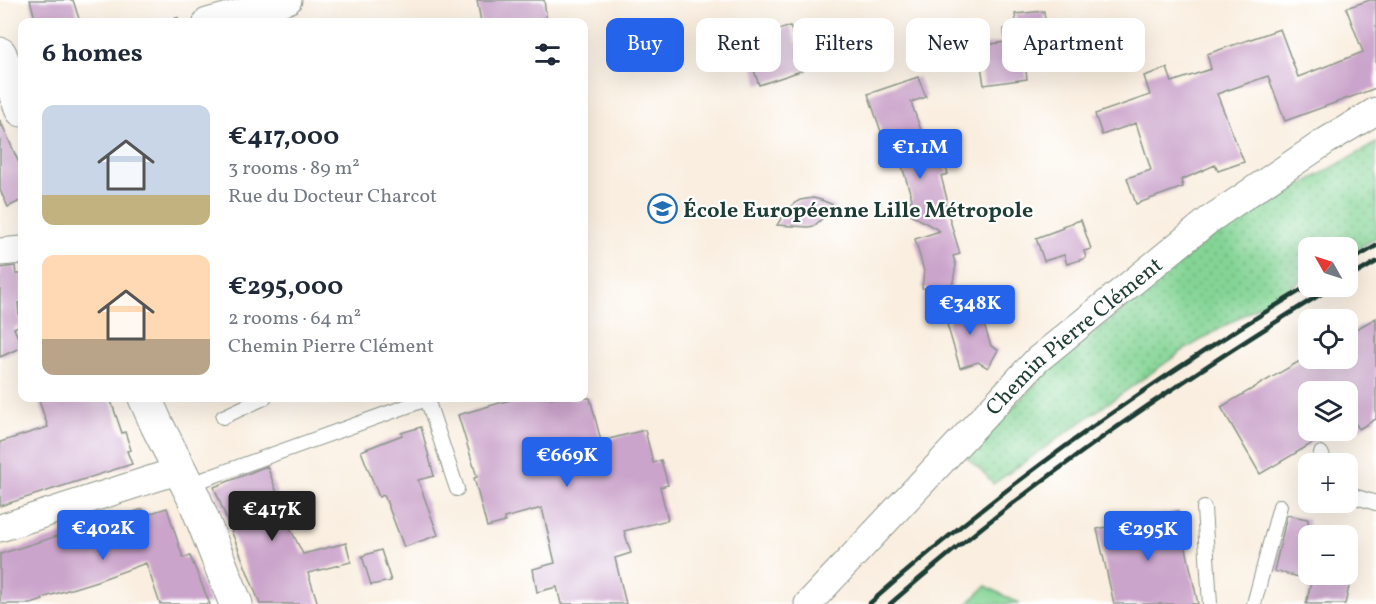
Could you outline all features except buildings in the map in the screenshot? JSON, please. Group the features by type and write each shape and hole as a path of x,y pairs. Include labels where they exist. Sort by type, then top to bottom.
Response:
{"street":[{"path":"222,18 288,0"},
{"path":"10,68 18,96"},
{"name":"Chemin Pierre Clément","path":"808,604 1037,360 1196,230 1318,147 1376,111"},
{"path":"0,252 18,250"},
{"path":"148,402 184,478 236,604"},
{"path":"0,528 184,478"}],"lane":[{"path":"223,417 255,402"},
{"path":"184,478 418,402"},
{"path":"428,402 457,489"},
{"path":"1358,497 1376,503"},
{"path":"1254,604 1280,506"},
{"path":"1204,508 1210,604"}],"green space":[{"path":"1376,143 1376,238 1358,249 1358,237 1298,237 1298,283 1184,350 993,484 966,457 1049,369 1219,231"},
{"path":"986,586 1020,604 967,604"}],"railway":[{"path":"1358,257 1376,246"},
{"path":"1358,273 1376,262"},
{"path":"869,604 973,517 1081,435 1193,358 1298,292"},
{"path":"890,604 995,517 1105,436 1218,359 1316,297"}],"place":[{"name":"École Européenne Lille Métropole","path":"662,209"}]}
